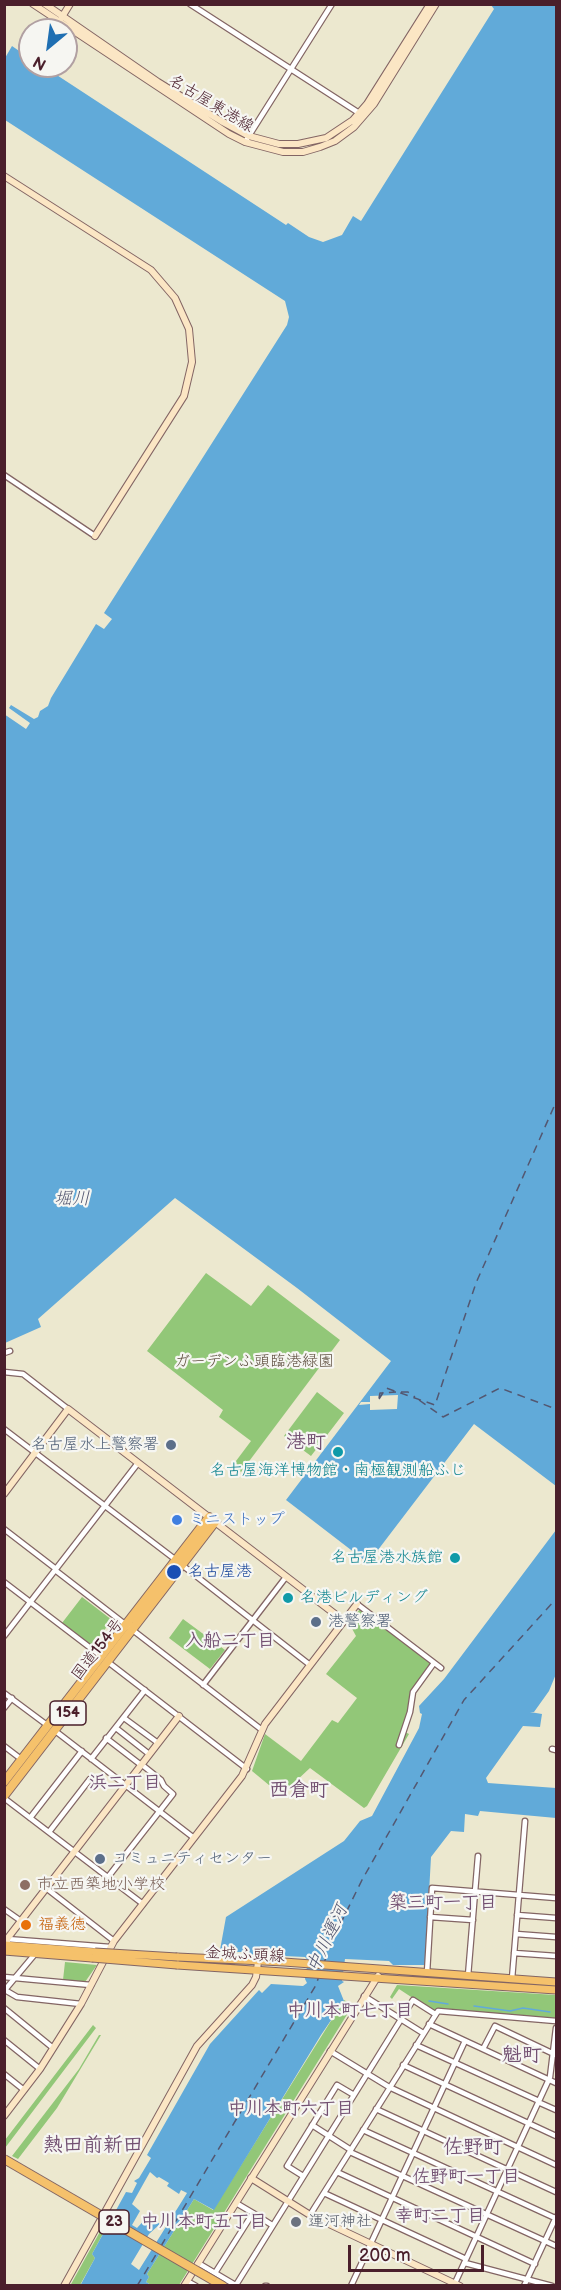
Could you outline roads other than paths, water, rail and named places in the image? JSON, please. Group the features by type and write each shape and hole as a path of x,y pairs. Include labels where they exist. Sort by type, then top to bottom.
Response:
{"highway":[{"name":"国道154号","path":"4,1797 51,1728 212,1519"},
{"name":"国道154号","path":"4,1782 51,1728"},
{"name":"23","path":"4,2159 223,2286"},
{"name":"23","path":"4,2165 212,2286"}],"main road":[{"name":"金城ふ頭線","path":"6,1945 35,1954 94,1955"},
{"name":"金城ふ頭線","path":"6,1945 177,1961 258,1965 284,1962 362,1973"},
{"name":"金城ふ頭線","path":"258,1965 282,1971 378,1974 556,1990"},
{"name":"金城ふ頭線","path":"378,1974 427,1973 556,1982"}],"street":[{"name":"名古屋東港線","path":"33,4 61,18"},
{"name":"名古屋東港線","path":"45,4 61,18"},
{"path":"61,18 70,4"},
{"path":"190,4 359,113"},
{"path":"247,139 332,4"},
{"name":"名古屋東港線","path":"247,139 279,144 312,142 336,133 359,113 430,4"},
{"name":"名古屋東港線","path":"78,29 247,139 283,152 303,152 320,147 346,134 364,117 436,4"},
{"path":"4,176 151,270 175,298 189,329 192,362 184,396 95,536 4,475"},
{"path":"4,1353 10,1351"},
{"path":"4,1372 23,1374 344,1621"},
{"path":"4,1494 68,1409"},
{"path":"4,1429 310,1665"},
{"path":"4,1636 138,1463"},
{"path":"4,1529 262,1730"},
{"path":"203,1685 286,1576"},
{"path":"4,1582 247,1768"},
{"path":"4,2116 7,2106 24,2090 40,2069 81,2004 112,1944 247,1768 262,1730 357,1604 441,1668"},
{"path":"399,1745 410,1712 413,1692 434,1663"},
{"path":"91,1759 145,1690"},
{"path":"4,1693 194,1838"},
{"path":"4,1708 12,1698"},
{"path":"6,1945 21,1921 178,1716"},
{"path":"124,1718 158,1743"},
{"path":"116,1728 149,1754"},
{"path":"106,1738 161,1780 173,1794 108,1877"},
{"path":"4,1746 22,1760"},
{"path":"30,1818 82,1752"},
{"path":"49,1832 90,1779"},
{"path":"4,1797 143,1904"},
{"path":"512,1979 525,1821"},
{"path":"468,1976 478,1856"},
{"path":"46,1888 112,1944"},
{"path":"427,1973 432,1888 556,1898"},
{"path":"4,1909 21,1921"},
{"path":"517,1915 556,1918"},
{"path":"430,1917 473,1920"},
{"path":"516,1934 556,1937"},
{"path":"6,1945 112,1944"},
{"path":"514,1953 556,1956"},
{"path":"35,1954 5,1990 17,1997 81,2004"},
{"path":"64,2286 197,2046 252,1985 258,1965"},
{"path":"196,2286 186,2283 378,1974"},
{"path":"4,1977 91,1985"},
{"path":"364,1996 423,2033"},
{"path":"198,2263 236,2285 413,2000 435,2014"},
{"path":"4,2008 53,2048"},
{"path":"310,2215 438,2011 556,2021"},
{"path":"483,2049 495,2026 495,2016"},
{"path":"429,2024 556,2083"},
{"path":"495,2026 555,2054"},
{"path":"251,2178 310,2215 455,2284 549,2079 555,2054 556,2028"},
{"path":"4,2040 40,2069"},
{"path":"351,2286 465,2041"},
{"path":"416,2045 556,2110"},
{"path":"330,2051 389,2087 556,2165"},
{"path":"403,2065 556,2136"},
{"path":"4,2074 24,2090"},
{"path":"303,2176 287,2166 337,2085 354,2095"},
{"path":"376,2109 556,2192"},
{"path":"312,2125 350,2151 556,2246"},
{"path":"363,2130 556,2217 525,2286"},
{"path":"337,2172 534,2264"},
{"path":"324,2193 466,2261 552,2286"},
{"path":"236,2203 272,2225"},
{"path":"215,2273 252,2213"}],"water":[{"name":"堀川","path":"491,5 556,5 556,1486 474,1424 368,1563 286,1500 391,1361 175,1198 38,1319 41,1327 5,1343 4,714 26,729 30,723 9,708 11,705 34,719 38,717 40,711 48,706 96,624 104,629 112,619 104,613 287,325 289,317 285,301 5,120 5,58 12,46 18,50 18,78 61,78 286,225 288,223 309,237 323,242 342,235 353,216 361,221 494,9"},
{"name":"中川運河","path":"556,1530 556,1674 549,1691 534,1712 530,1712 542,1714 540,1727 523,1726 486,1778 488,1783 556,1788 556,1818 480,1811 478,1816 465,1814 464,1832 451,1831 431,1857 425,1965 393,1965 389,1961 345,1959 342,1981 344,1982 338,1986 344,2001 214,2210 194,2199 147,2274 149,2277 146,2282 151,2285 80,2286 95,2258 92,2254 126,2192 132,2193 137,2183 134,2181 139,2178 151,2158 147,2155 210,2044 259,1990 262,1993 271,1984 303,1986 307,1983 305,1979 308,1960 305,1957 242,1954 242,1952 231,1953 220,1950 226,1917 344,1841 360,1821 372,1816 419,1728 422,1714 419,1706 444,1679","holes":["150,2172 169,2183 167,2186 179,2194 181,2190 187,2193 139,2270 131,2264 149,2234 160,2224 148,2216 137,2228 132,2225 140,2211 132,2204"]}],"waterway":[{"path":"429,2001 448,2004"},
{"path":"474,2006 510,2011 523,2008 550,2012"}],"place":[{"name":"名古屋水上警察署","path":"171,1445"},
{"name":"名古屋海洋博物館・南極観測船ふじ","path":"338,1452"},
{"name":"ミニストップ","path":"177,1520"},
{"name":"名古屋港水族館","path":"455,1558"},
{"name":"名古屋港","path":"174,1572"},
{"name":"名港ビルディング","path":"288,1598"},
{"name":"港警察署","path":"316,1622"},
{"name":"コミュニティセンター","path":"100,1859"},
{"name":"市立西築地小学校","path":"25,1885"},
{"name":"福義徳","path":"26,1925"},
{"name":"運河神社","path":"296,2222"}],"district":[{"name":"港町","path":"306,1443"},
{"name":"入船二丁目","path":"230,1641"},
{"name":"浜二丁目","path":"125,1783"},
{"name":"西倉町","path":"299,1791"},
{"name":"築三町一丁目","path":"443,1903"},
{"name":"中川本町七丁目","path":"350,2011"},
{"name":"魁町","path":"522,2056"},
{"name":"中川本町六丁目","path":"291,2109"},
{"name":"熱田前新田","path":"93,2146"},
{"name":"佐野町","path":"473,2148"},
{"name":"佐野町一丁目","path":"466,2177"},
{"name":"幸町二丁目","path":"440,2216"},
{"name":"中川本町五丁目","path":"204,2222"}],"park label":[{"name":"ガーデンふ頭臨港緑園","path":"254,1362"}]}
